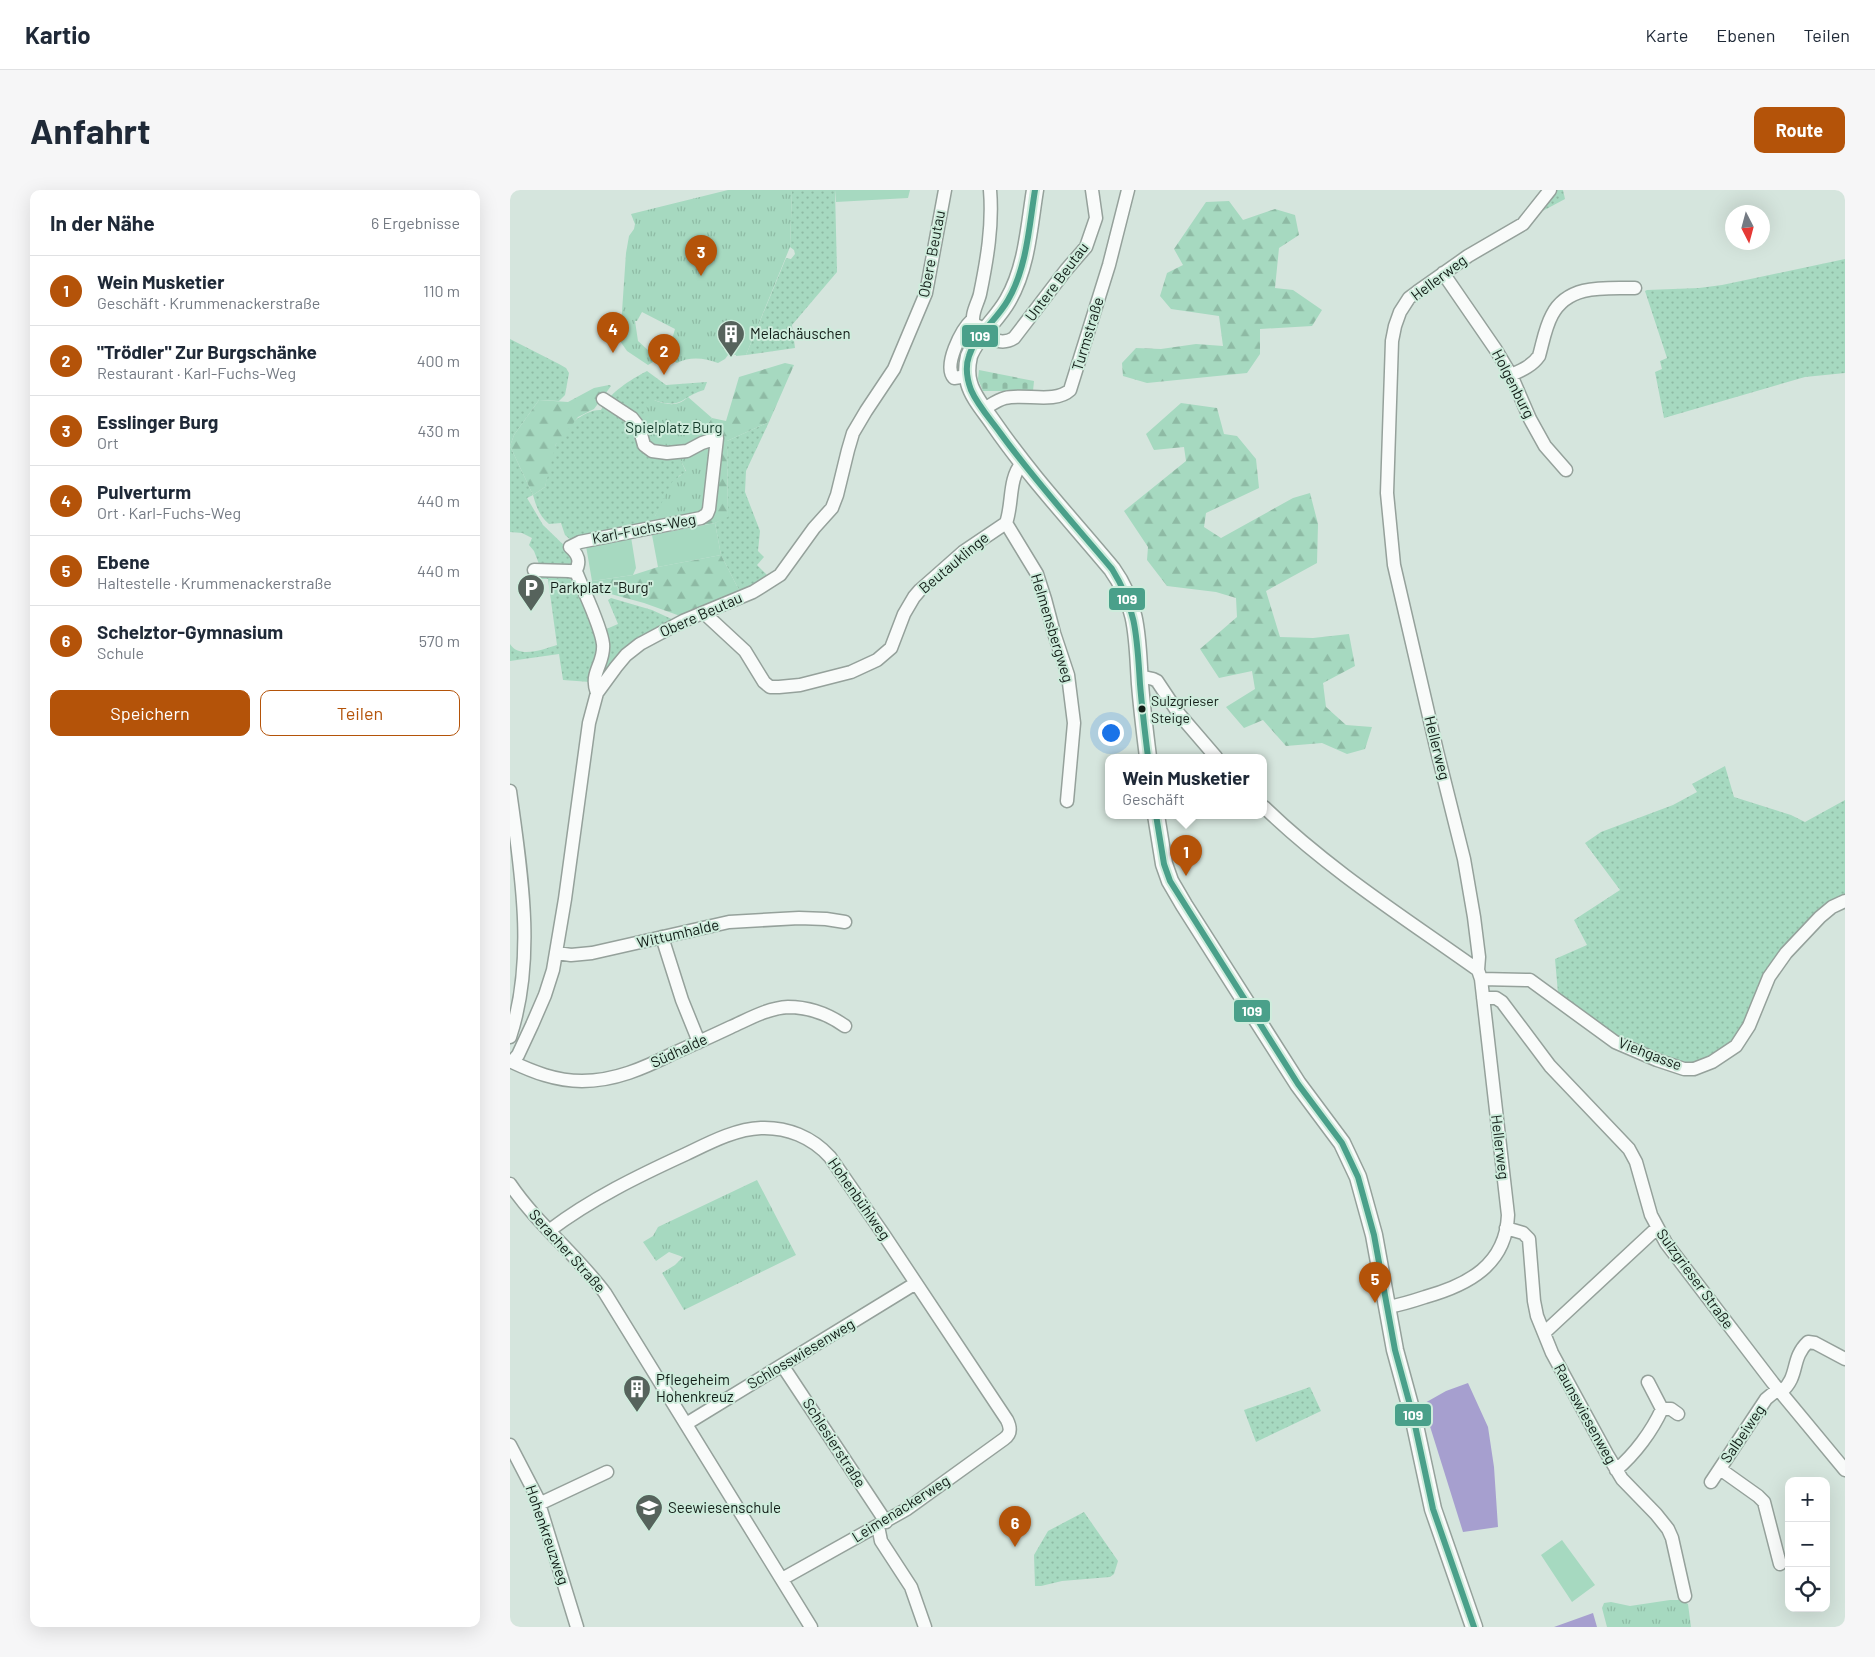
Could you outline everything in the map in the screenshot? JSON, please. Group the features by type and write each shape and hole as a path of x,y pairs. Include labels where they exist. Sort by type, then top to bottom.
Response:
{"main road":[{"path":"1035,190 1020,274 1008,301 984,332 970,356 967,376 973,393 1022,463 1116,574 1136,624 1142,715 1148,754"},
{"path":"1157,819 1164,864 1170,881 1298,1084 1337,1135 1358,1177 1380,1260 1395,1350 1413,1416 1436,1519 1474,1627"}],"street":[{"name":"Obere Beutau","path":"511,1061 518,1055 545,995 557,953 589,723 597,694 616,667 635,647 666,629 753,592 772,581 785,569 835,502 853,433 892,373 927,291 945,190"},
{"path":"967,376 954,378 950,373 950,367 958,340 972,320 980,296 992,212 990,190"},
{"name":"Untere Beutau","path":"972,320 984,332 1001,342 1014,338 1069,266 1084,251 1096,218 1092,190"},
{"name":"Turmstraße","path":"984,409 1003,398 1055,397 1070,390 1112,257 1128,190"},
{"name":"Hellerweg","path":"1388,1307 1440,1293 1472,1279 1493,1258 1501,1244 1508,1214 1480,974 1479,951 1466,867 1394,565 1388,515 1387,462 1393,334 1400,312 1409,298 1443,272 1523,224 1550,190"},
{"name":"Holgenburg","path":"1443,272 1511,375 1527,414 1540,438 1551,454 1566,470"},
{"path":"1511,375 1527,367 1539,356 1551,316 1559,304 1568,296 1582,291 1598,289 1635,288"},
{"name":"Karl-Fuchs-Weg","path":"575,572 579,559 576,552 570,547 583,541 701,518 707,514 709,509 717,438 702,442 687,451 667,453 652,451 644,445 639,427 632,418 603,399"},
{"path":"1006,523 1010,509 1015,472 1022,463"},
{"name":"Beutauklinge","path":"704,613 745,651 764,682 770,686 779,688 800,685 851,672 878,660 892,648 904,614 920,590 963,552 1006,523"},
{"name":"Helmensbergweg","path":"1006,523 1037,574 1068,675 1074,723 1067,801"},
{"path":"534,570 575,572 599,629 603,645 601,660 594,679 597,694"},
{"path":"1139,676 1158,681 1179,714 1213,754"},
{"path":"510,791 513,842 523,916 520,996 510,1037"},
{"path":"1267,810 1301,842 1333,868 1480,974"},
{"name":"Viehgasse","path":"1480,974 1530,980 1619,1044 1684,1069 1694,1069 1712,1062 1736,1046 1750,1026 1767,980 1786,953 1820,917 1832,907 1845,901"},
{"name":"Wittumhalde","path":"557,953 584,954 730,922 799,923 826,919 845,922"},
{"path":"662,937 682,1000 699,1042"},
{"name":"Sulzgrieser Straße","path":"1483,998 1496,998 1502,1002 1533,1046 1559,1077 1629,1149 1636,1162 1651,1215 1657,1228 1779,1390 1845,1470"},
{"name":"Südhalde","path":"511,1061 531,1071 553,1077 582,1081 597,1080 635,1071 759,1014 786,1008 803,1008 819,1012 845,1026"},
{"name":"Hohenbühlweg","path":"550,1230 593,1201 649,1171 737,1133 750,1129 780,1129 809,1139 830,1156 1007,1420 1010,1428"},
{"name":"Seracher Straße","path":"510,1184 534,1215 584,1267 605,1293 812,1627"},
{"name":"Raunswiesenweg","path":"1506,1228 1523,1233 1528,1237 1530,1242 1532,1290 1536,1310 1544,1333 1562,1372 1616,1470 1668,1529 1672,1538 1685,1596"},
{"path":"1544,1333 1657,1228"},
{"name":"Schlosswiesenweg","path":"686,1424 916,1283"},
{"name":"Salbeiweg","path":"1711,1482 1766,1400 1791,1382 1797,1356 1808,1342 1815,1343 1845,1359"},
{"name":"Schlesierstraße","path":"782,1365 882,1524 881,1541 911,1587 925,1627"},
{"path":"1648,1382 1662,1409"},
{"path":"1616,1470 1628,1460 1656,1422 1662,1409"},
{"path":"1662,1409 1671,1409 1678,1414"},
{"name":"Leimenackerweg","path":"782,1579 918,1502 1004,1440 1008,1436 1010,1428"},
{"name":"Hohenkreuzweg","path":"510,1445 524,1470 539,1504 577,1627"},
{"path":"1720,1470 1764,1502 1780,1564"},
{"path":"539,1504 607,1472"}],"green space":[{"path":"728,190 792,190 790,247 746,355 728,355 718,363 698,358 687,359 677,363 667,357 675,329 642,312 637,321 635,321 638,341 649,351 663,356 648,365 627,351 620,341 626,253 629,236 635,224 631,214"},
{"path":"792,190 835,190 837,272 792,325 795,348 746,355 786,258 791,259 795,254 794,250 790,247"},
{"path":"835,190 910,190 908,198 836,202"},
{"path":"1554,190 1563,190 1565,199 1537,214"},
{"path":"1229,201 1243,220 1275,209 1295,215 1299,235 1279,248 1275,288 1293,290 1322,310 1312,326 1260,329 1260,354 1247,373 1147,383 1123,376 1122,363 1136,348 1161,349 1196,344 1223,346 1219,316 1171,309 1160,296 1167,273 1183,265 1174,249 1206,202"},
{"path":"1845,259 1845,373 1805,377 1664,418 1655,372 1662,369 1660,361 1667,358 1645,291 1722,285"},
{"path":"510,339 566,368 569,373 565,395 559,401 539,400 514,435 510,446"},
{"path":"785,363 794,365 769,422 727,441 728,517 715,523 703,525 696,440 712,418 726,421 739,377"},
{"path":"979,370 1034,381 1033,391 983,391 978,379"},
{"path":"647,371 666,385 707,382 704,390 676,403 663,403 654,400 686,472 679,476 655,516 655,523 572,541 565,535 561,523 549,524 543,518 533,495 545,487 552,454 559,438 568,426 581,416 601,410 615,392 627,383"},
{"path":"611,386 594,409 578,417 556,444 545,487 533,495 510,446 514,435 539,400 568,402 594,388"},
{"name":"Spielplatz Burg","path":"688,397 712,418 696,440 708,453 706,504 701,514 655,523 655,516 672,482 686,471 678,455 650,448 638,419 645,414 648,402 654,400 676,404"},
{"path":"1181,403 1217,408 1224,434 1237,436 1256,459 1259,488 1206,513 1204,527 1221,538 1293,498 1310,493 1318,524 1317,563 1266,591 1280,637 1313,638 1349,634 1355,666 1323,683 1326,707 1346,725 1372,727 1365,749 1347,754 1322,743 1286,746 1263,720 1244,728 1226,707 1255,689 1252,671 1219,678 1200,649 1237,617 1236,598 1216,592 1167,586 1147,560 1148,547 1124,511 1186,461 1184,447 1154,450 1146,434"},
{"path":"769,422 746,471 745,492 760,531 758,551 764,557 757,565 770,578 741,594 721,555 715,523 728,516 727,441"},
{"path":"510,446 533,495 527,498 543,525 573,554 570,566 539,564 534,551 529,545 532,538 522,533 510,532"},
{"path":"715,523 721,555 658,567 652,535"},
{"path":"631,537 636,568 633,575 592,581 586,546"},
{"path":"721,555 741,594 683,617 644,603 585,587 586,582 633,575 658,567"},
{"path":"540,574 570,576 578,585 604,630 618,624 608,600 611,598 652,610 676,621 601,680 590,682 563,680 559,654 510,661 510,644 514,649 525,652 557,645 548,579 540,579"},
{"path":"1725,766 1734,797 1791,815 1805,822 1845,800 1845,898 1824,910 1756,1004 1731,1046 1688,1066 1624,1043 1558,993 1555,959 1587,945 1574,920 1620,890 1585,843 1601,832 1673,805 1697,792 1692,784"},
{"path":"757,1180 796,1255 684,1310 662,1273 675,1265 683,1257 669,1252 656,1261 643,1242 653,1236 658,1227"},
{"path":"1310,1387 1321,1411 1256,1442 1244,1410"},
{"path":"1084,1512 1118,1561 1114,1574 1110,1577 1062,1581 1035,1586 1034,1555 1048,1531"},
{"path":"1562,1540 1595,1585 1572,1602 1541,1555"},
{"path":"1682,1600 1688,1604 1691,1627 1607,1627 1602,1608 1604,1603 1611,1602 1630,1606"}],"shaded area":[{"path":"1468,1383 1488,1427 1494,1467 1498,1527 1463,1532 1423,1404 1446,1391"},
{"path":"1593,1613 1597,1627 1554,1627"}],"transit line":[{"name":"109","path":"1035,190 1026,246 1019,274 1008,300 972,348 967,364 968,377 971,390 985,413 1041,486 1112,569 1120,584 1131,611 1134,625 1148,754"},
{"name":"109","path":"1157,819 1164,864 1170,881 1298,1084 1342,1143 1358,1177 1374,1235 1395,1350 1413,1416 1433,1509 1474,1627"}],"place":[{"name":"Esslinger Burg","path":"701,276"},
{"name":"Pulverturm","path":"613,353"},
{"name":"Melachäuschen","path":"731,358"},
{"name":"\"Trödler\" Zur Burgschänke","path":"664,375"},
{"name":"Parkplatz \"Burg\"","path":"531,612"},
{"name":"Sulzgrieser Steige","path":"1142,709"},
{"name":"Wein Musketier","path":"1186,876"},
{"name":"Ebene","path":"1375,1303"},
{"name":"Pflegeheim Hohenkreuz","path":"637,1413"},
{"name":"Seewiesenschule","path":"649,1532"},
{"name":"Schelztor-Gymnasium","path":"1015,1547"}]}
